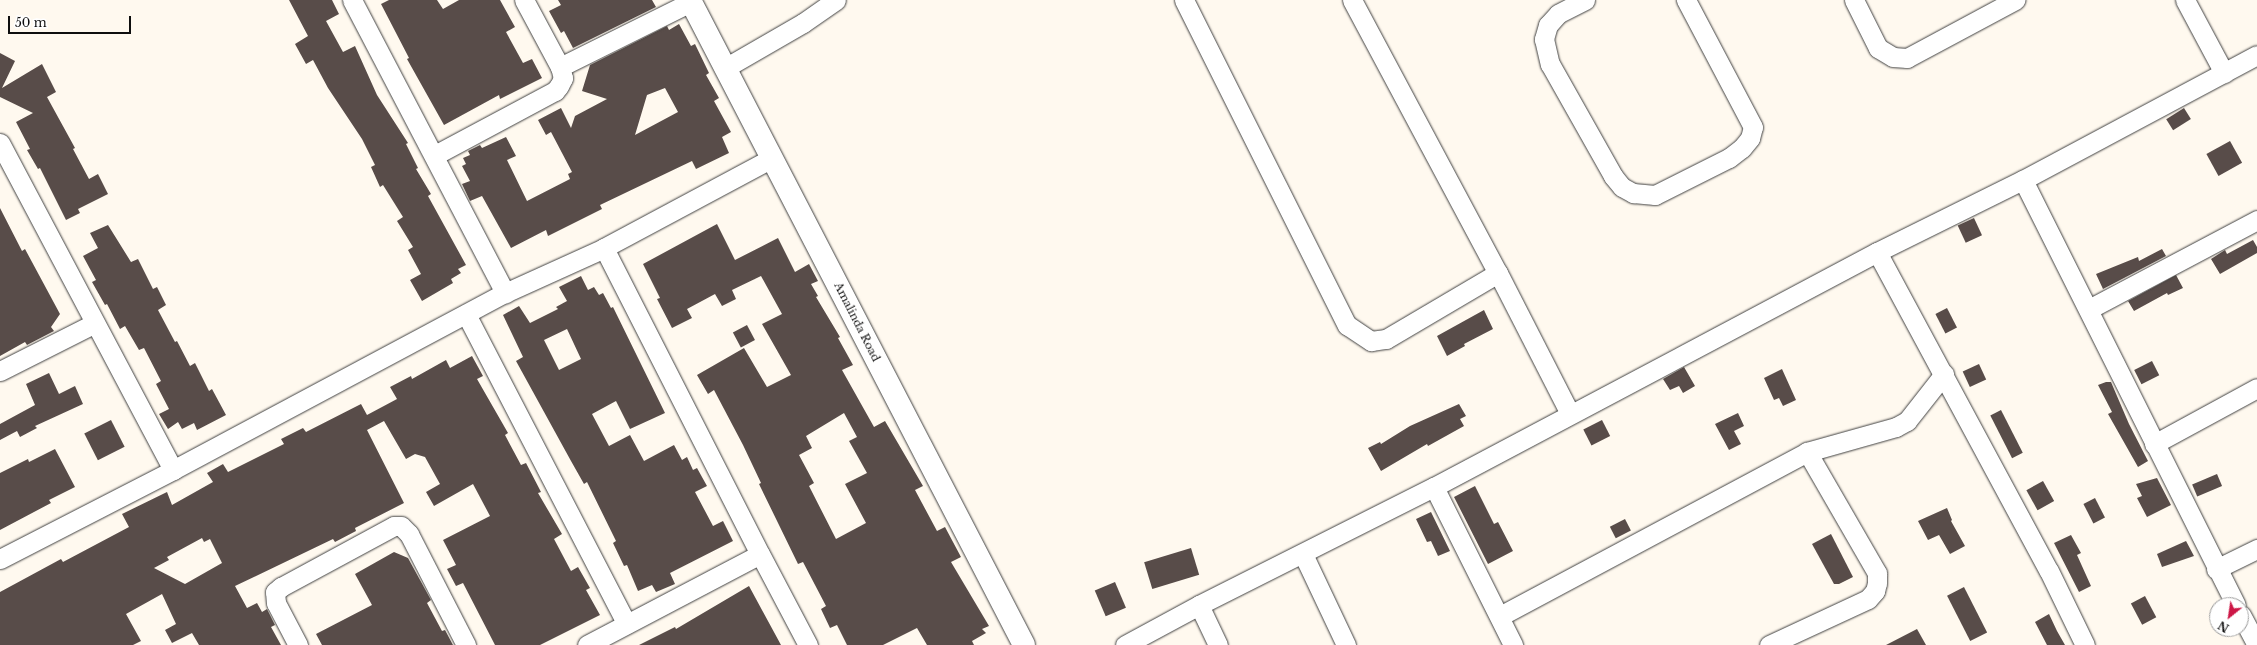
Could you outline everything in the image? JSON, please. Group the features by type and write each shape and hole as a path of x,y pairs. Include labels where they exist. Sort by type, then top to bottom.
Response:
{"street":[{"path":"352,0 435,155 505,293"},
{"path":"435,155 555,91 563,78 560,67 524,0"},
{"path":"725,68 803,23 836,0"},
{"path":"1184,0 1347,325 1371,341 1386,339 1498,273"},
{"path":"1352,0 1498,273 1570,414"},
{"path":"1585,0 1558,14 1548,25 1544,39 1550,64 1613,176 1622,187 1633,193 1655,196 1729,158 1742,148 1750,138 1753,127 1686,0"},
{"path":"1854,0 1878,48 1892,57 1907,58 2015,0"},
{"path":"2185,0 2224,73"},
{"path":"560,67 691,1"},
{"name":"Amalinda Road","path":"691,1 1024,645"},
{"path":"1125,645 1199,605 1434,487 1878,252 2023,180 2257,55"},
{"path":"0,143 5,162 95,322 173,470"},
{"path":"0,559 173,470 505,293 604,248 772,158"},
{"path":"2023,180 2089,309 2216,569 2232,597"},
{"path":"2089,309 2257,220"},
{"path":"604,248 808,645"},
{"path":"1878,252 2049,571 2085,645"},
{"path":"466,314 627,624"},
{"path":"0,371 95,322"},
{"path":"1500,616 1807,452 1896,427 1906,421 1944,374"},
{"path":"2154,444 2257,388"},
{"path":"1769,645 1868,599 1875,591 1877,583 1877,573 1807,452"},
{"path":"1434,487 1500,616 1513,645"},
{"path":"298,645 276,603 276,592 281,587 394,526 401,526 409,534 466,645"},
{"path":"2216,569 2257,549"},
{"path":"587,645 760,554"},
{"path":"1303,554 1346,645"},
{"path":"1199,605 1218,645"},
{"path":"2249,630 2257,645"}],"building":[{"path":"289,0 332,0 339,14 326,21 343,52 355,46 377,95 408,143 406,144 418,168 416,169 431,194 428,196 466,265 458,269 461,273 451,279 453,283 422,301 410,280 421,274 408,250 413,247 397,221 403,217 383,185 380,187 371,167 375,165 362,139 328,88 313,60 306,64 295,44 308,36"},
{"path":"389,0 437,0 443,9 459,0 500,0 515,27 506,32 523,63 532,59 542,78 500,99 499,95 444,125 407,59 409,58 381,4"},
{"path":"558,0 652,0 656,7 573,48 564,31 561,33 549,11 561,5"},
{"path":"679,24 691,46 695,44 709,73 706,75 719,98 714,101 731,132 722,137 729,153 696,169 692,161 600,205 602,209 548,236 546,230 511,248 482,196 470,201 462,184 470,181 462,166 466,164 463,158 470,155 468,151 480,145 482,148 506,137 516,156 507,160 527,201 570,179 568,174 572,172 551,132 546,135 538,120 561,108 571,128 575,116 607,99 582,91 590,65 667,26 669,30","holes":["665,88 678,112 635,135 647,95"]},
{"path":"0,53 15,61 2,88 42,64 56,92 47,97 75,148 73,149 89,179 98,174 108,194 78,209 80,213 66,220 40,168 38,169 27,150 30,149 16,122 33,113 0,97"},
{"path":"2184,108 2191,119 2173,130 2166,119"},
{"path":"2230,141 2242,163 2219,176 2206,154"},
{"path":"0,208 22,251 25,249 60,314 51,327 54,331 27,345 25,342 0,356"},
{"path":"1974,218 1982,235 1966,243 1958,226"},
{"path":"717,224 735,260 778,238 795,272 809,264 818,281 811,284 818,296 816,297 840,337 838,338 853,365 842,370 874,427 885,421 923,486 915,490 937,531 945,527 961,557 951,562 989,626 982,629 986,633 972,641 974,645 927,645 917,628 883,645 847,645 837,625 830,628 821,609 826,606 803,562 798,564 759,484 761,483 743,445 714,390 708,394 697,375 744,348 767,387 791,375 762,324 782,314 761,276 732,290 736,299 722,306 715,294 687,309 692,318 672,328 657,299 660,298 643,264","holes":["844,413 857,437 849,441 867,473 845,484 866,523 836,539 809,486 814,483 799,455 812,448 806,436"]},
{"path":"108,225 131,262 138,259 153,289 157,287 166,305 158,310 175,342 177,341 190,366 195,363 209,391 212,389 226,415 197,430 194,423 182,429 178,422 168,429 159,414 169,409 156,384 161,381 144,348 139,350 125,326 120,329 107,304 105,305 92,282 96,280 83,256 98,248 90,233"},
{"path":"2253,240 2257,247 2257,253 2220,274 2211,259 2225,250 2227,254"},
{"path":"2162,249 2166,256 2103,289 2096,274 2138,257 2139,261"},
{"path":"2176,275 2183,288 2168,295 2167,293 2134,311 2128,301"},
{"path":"581,276 588,290 594,287 599,295 603,293 611,308 613,307 665,413 630,429 616,401 592,414 609,446 630,435 644,461 674,445 682,460 687,457 693,470 697,468 707,486 695,492 713,526 723,521 733,541 670,573 675,584 656,592 652,585 638,591 627,565 624,566 613,543 616,541 587,482 584,484 516,361 523,357 503,315 519,306 530,323 558,309 556,307 567,301 559,287","holes":["567,329 581,359 559,370 544,340"]},
{"path":"1947,308 1957,328 1945,334 1935,314"},
{"path":"1484,310 1493,329 1464,344 1465,346 1447,356 1437,336"},
{"path":"747,325 755,340 741,348 733,333"},
{"path":"472,356 483,376 477,379 508,433 505,435 521,465 526,463 541,492 538,493 562,534 554,539 571,571 578,567 590,588 586,590 600,615 540,645 495,645 463,583 456,586 447,569 456,565 443,540 490,516 473,484 434,506 426,492 440,484 425,457 415,454 406,459 384,421 367,430 404,503 355,528 356,531 335,542 333,539 235,586 247,608 257,603 262,612 267,609 275,625 271,627 281,645 199,645 192,633 172,643 165,630 176,624 162,594 126,614 141,641 133,645 0,645 0,592 61,559 63,562 129,527 122,514 167,492 172,505 213,482 207,473 223,464 228,472 284,444 281,439 303,428 306,432 361,404 367,415 397,399 390,387 411,376 412,379 446,360 450,368","holes":["202,538 204,542 210,539 222,563 185,584 154,568 169,560 167,557"]},
{"path":"2152,361 2159,375 2141,384 2134,370"},
{"path":"1979,364 1986,379 1970,387 1963,372"},
{"path":"1684,367 1695,386 1683,393 1679,386 1670,390 1663,379"},
{"path":"1782,369 1796,400 1783,406 1779,398 1774,400 1764,378"},
{"path":"49,373 59,394 75,386 83,404 35,426 37,428 20,437 17,431 0,440 0,424 35,405 26,384"},
{"path":"2111,382 2129,424 2148,461 2138,467 2108,414 2112,412 2098,385"},
{"path":"1459,404 1466,416 1460,419 1464,426 1428,446 1427,444 1381,471 1368,448 1380,442 1381,444 1410,426"},
{"path":"2001,410 2023,453 2012,458 1990,415"},
{"path":"1738,413 1744,426 1734,431 1741,444 1729,450 1715,424"},
{"path":"111,420 125,447 98,460 84,434"},
{"path":"1602,420 1610,436 1591,446 1583,430"},
{"path":"55,449 75,487 49,500 51,503 0,530 0,473 28,459 29,462"},
{"path":"2217,474 2222,486 2197,497 2192,485"},
{"path":"2157,478 2171,505 2147,517 2137,498 2142,496 2136,484"},
{"path":"2043,481 2054,501 2038,510 2026,490"},
{"path":"1475,486 1494,524 1498,522 1513,551 1488,564 1454,497"},
{"path":"2095,498 2105,518 2093,524 2083,504"},
{"path":"1947,508 1952,520 1951,521 1965,546 1950,554 1939,535 1928,540 1918,521"},
{"path":"1431,512 1450,551 1438,556 1431,541 1427,542 1416,519"},
{"path":"1625,519 1631,531 1616,538 1610,527"},
{"path":"1831,534 1853,577 1839,584 1834,584 1812,544"},
{"path":"2071,535 2081,553 2077,555 2091,586 2079,592 2054,543"},
{"path":"2186,541 2194,556 2162,567 2157,554"},
{"path":"1191,548 1199,575 1152,589 1144,562"},
{"path":"394,552 408,558 431,600 427,603 442,631 445,630 453,645 322,645 316,634 372,605 355,574"},
{"path":"1115,582 1126,608 1106,616 1095,591"},
{"path":"749,586 781,645 639,645 675,627 676,629"},
{"path":"1964,587 1987,632 1970,641 1947,596"},
{"path":"2145,596 2156,617 2142,625 2131,604"},
{"path":"2049,614 2065,645 2047,645 2035,622"},
{"path":"1917,629 1926,645 1886,645"}]}
